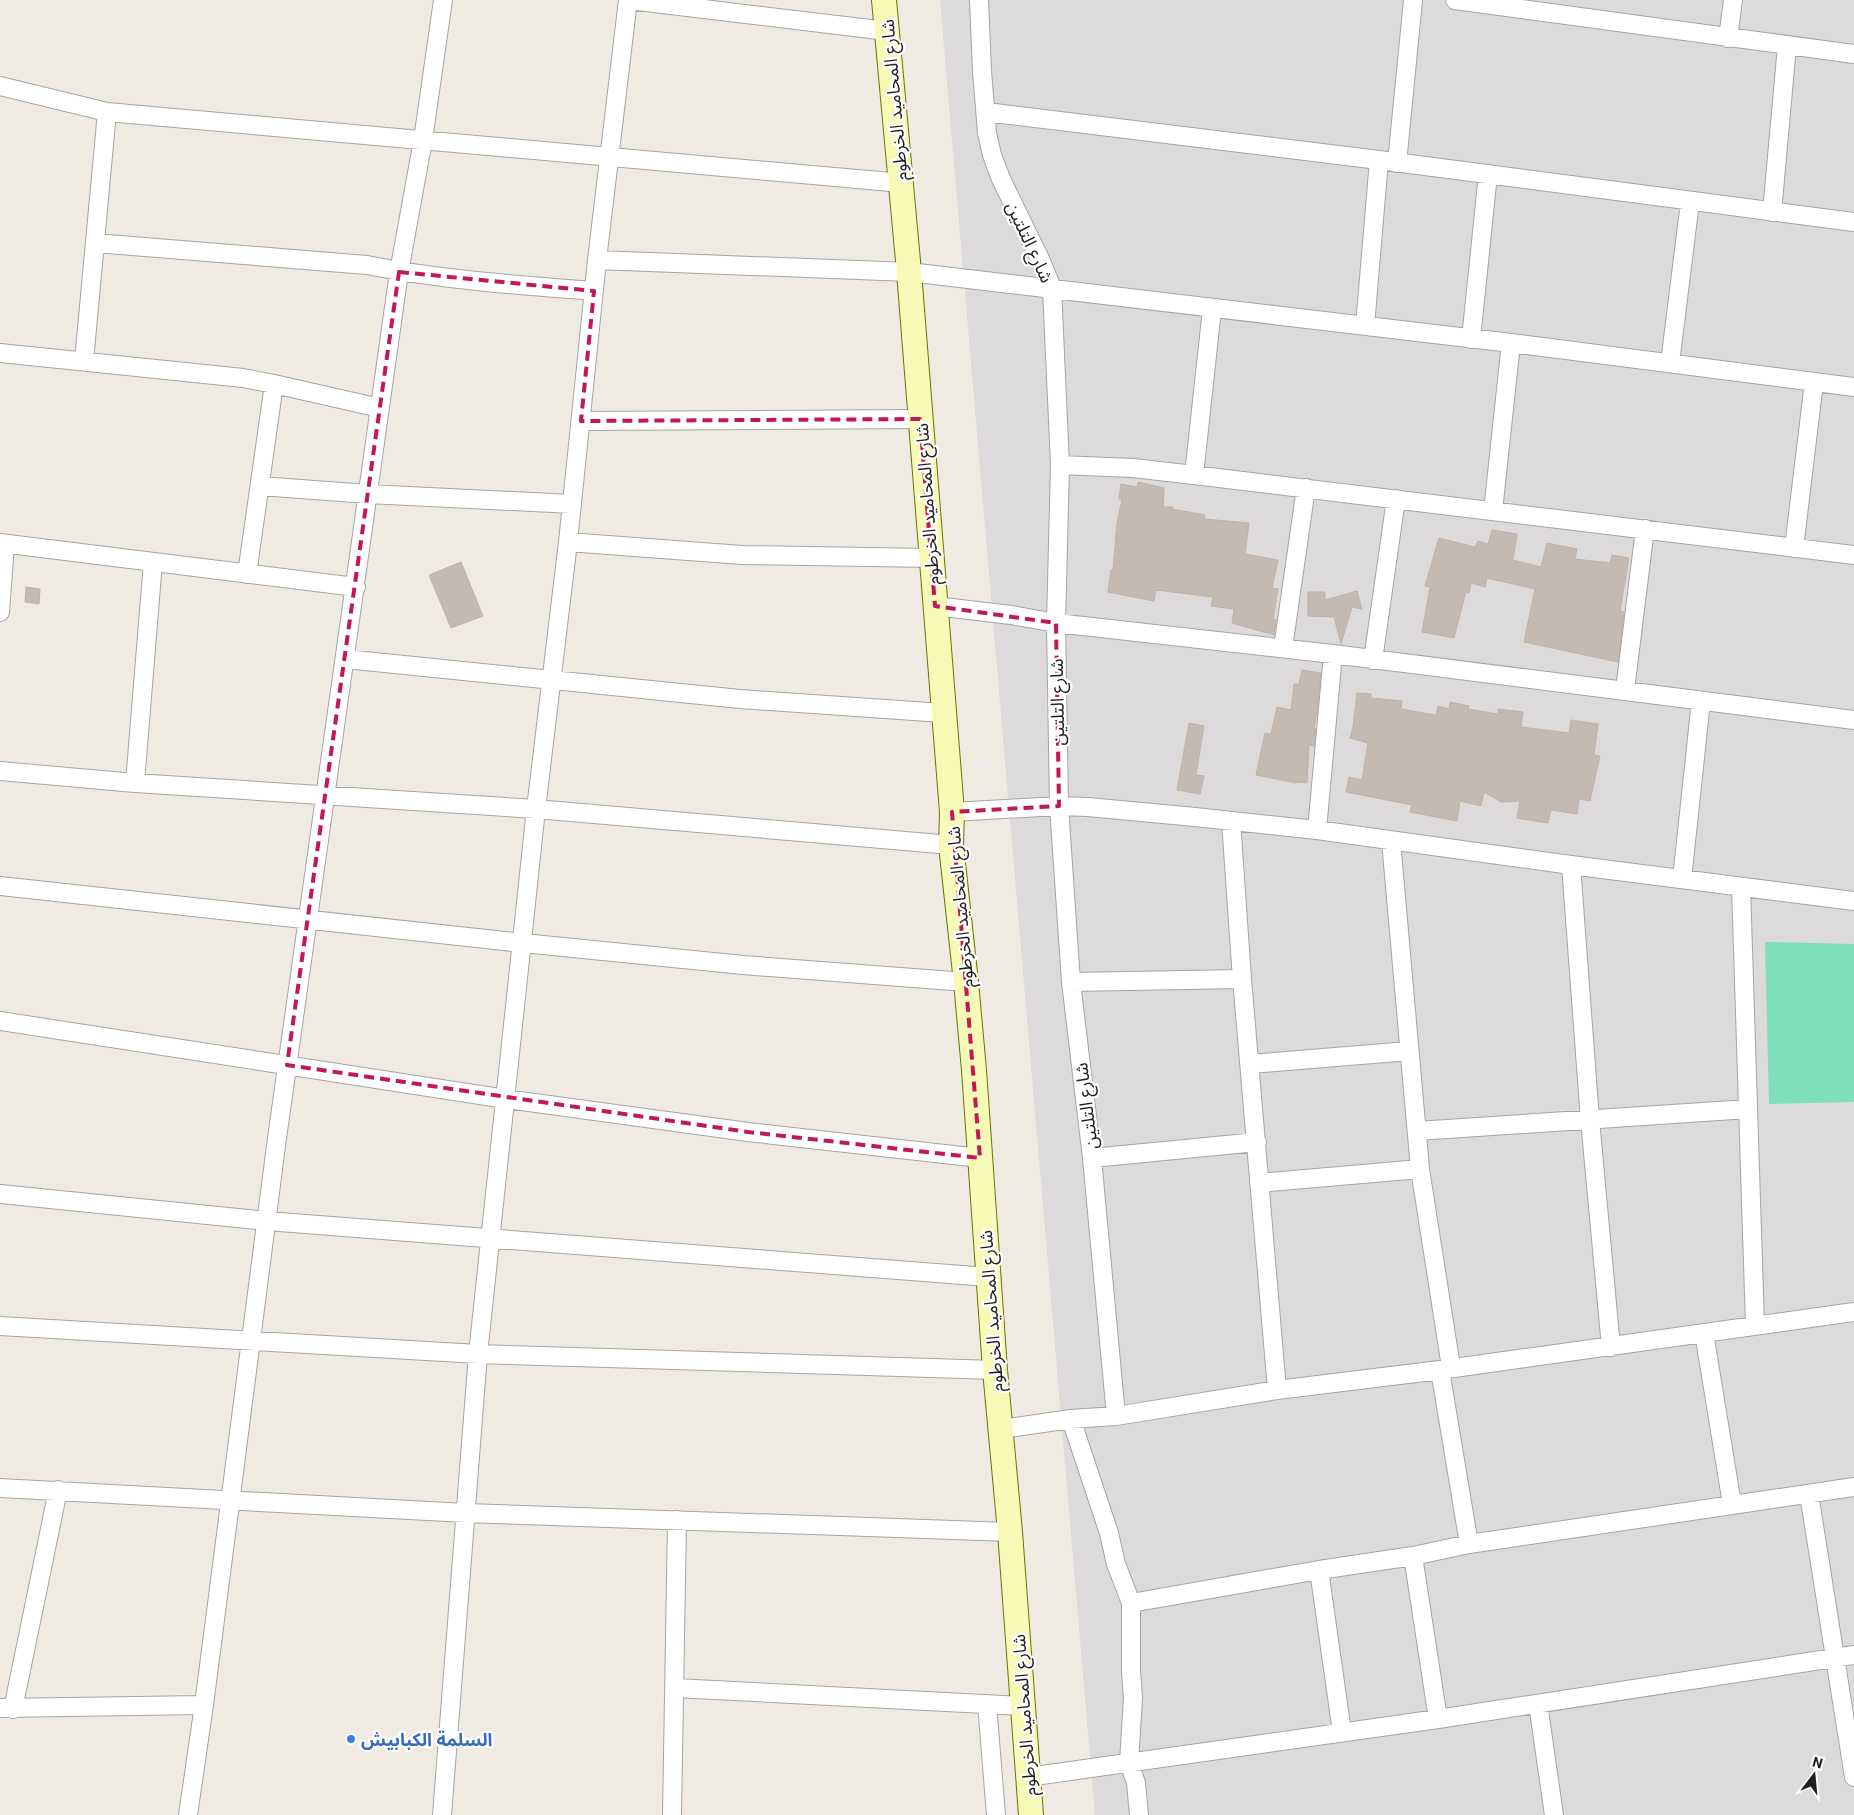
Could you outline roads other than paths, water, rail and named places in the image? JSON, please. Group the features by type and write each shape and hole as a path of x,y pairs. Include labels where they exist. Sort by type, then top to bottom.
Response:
{"street":[{"path":"188,1815 287,1065 399,272 423,140 443,0"},
{"path":"442,1815 478,1354 536,809 568,542 597,260 629,0 887,30"},
{"name":"شارع المحاميد الخرطوم","path":"884,0 902,183 952,812 951,845 966,982 1031,1815"},
{"name":"شارع التلتين","path":"979,0 987,133 992,155 1001,179 1052,288 1060,466 1056,623 1059,806 1071,982 1092,1158 1116,1416"},
{"path":"1397,163 1413,0"},
{"path":"1455,0 1854,54"},
{"path":"1728,38 1733,0"},
{"path":"1772,212 1786,46"},
{"path":"0,86 107,112 902,183"},
{"path":"84,361 107,112"},
{"path":"986,112 1380,160 1854,222"},
{"path":"1365,326 1380,160"},
{"path":"1471,339 1488,174"},
{"path":"1670,363 1690,202"},
{"path":"96,243 367,265 438,278 594,291"},
{"path":"597,260 909,272 1511,343 1854,387"},
{"path":"1194,475 1212,309"},
{"path":"1493,511 1511,343"},
{"path":"0,353 242,378 380,408"},
{"path":"1794,548 1814,382"},
{"path":"247,574 274,384"},
{"path":"581,421 920,419"},
{"path":"1060,466 1133,468 1854,555"},
{"path":"260,486 368,494 572,504"},
{"path":"1282,648 1306,488"},
{"path":"1373,660 1396,499"},
{"path":"1624,690 1645,529"},
{"path":"568,542 742,555 931,558"},
{"path":"0,612 3,543 356,587"},
{"path":"135,783 153,562"},
{"path":"935,606 1011,615 1056,623 1333,654 1854,720"},
{"path":"1317,830 1333,654"},
{"path":"345,659 551,678 740,699 943,713"},
{"path":"1682,880 1701,701"},
{"path":"0,771 135,783 536,809 951,845"},
{"path":"952,812 1059,806 1088,807 1231,821 1317,830 1682,880 1854,901"},
{"path":"1231,821 1242,979 1277,1390"},
{"path":"1391,840 1420,1169 1469,1544"},
{"path":"1571,865 1590,1120 1611,1346"},
{"path":"0,886 743,965 966,982"},
{"path":"1741,887 1755,1326"},
{"path":"1071,982 1242,979"},
{"path":"0,1021 506,1099 748,1132 980,1158"},
{"path":"1250,1064 1409,1051"},
{"path":"1417,1130 1748,1109"},
{"path":"1092,1158 1257,1142"},
{"path":"1259,1182 1420,1169"},
{"path":"0,1194 267,1221 988,1276"},
{"path":"1001,1429 1071,1419 1116,1416 1277,1390 1854,1312"},
{"path":"0,1326 478,1354 995,1370"},
{"path":"1704,1333 1732,1504"},
{"path":"1071,1419 1110,1532 1116,1564 1131,1603 1133,1698 1129,1762 1136,1783 1140,1815"},
{"path":"1131,1603 1319,1570 1413,1556 1469,1544 1854,1487"},
{"path":"0,1488 466,1513 1010,1532"},
{"path":"58,1490 7,1708 204,1705"},
{"path":"1809,1494 1854,1777"},
{"path":"672,1815 677,1520"},
{"path":"1413,1556 1438,1719"},
{"path":"1319,1570 1342,1732"},
{"path":"1028,1776 1438,1719 1854,1656"},
{"path":"675,1688 1023,1706"},
{"path":"987,1704 996,1815"},
{"path":"1538,1704 1554,1815"}],"place":[{"name":"السلمة الكبابيش","path":"351,1739"}]}
